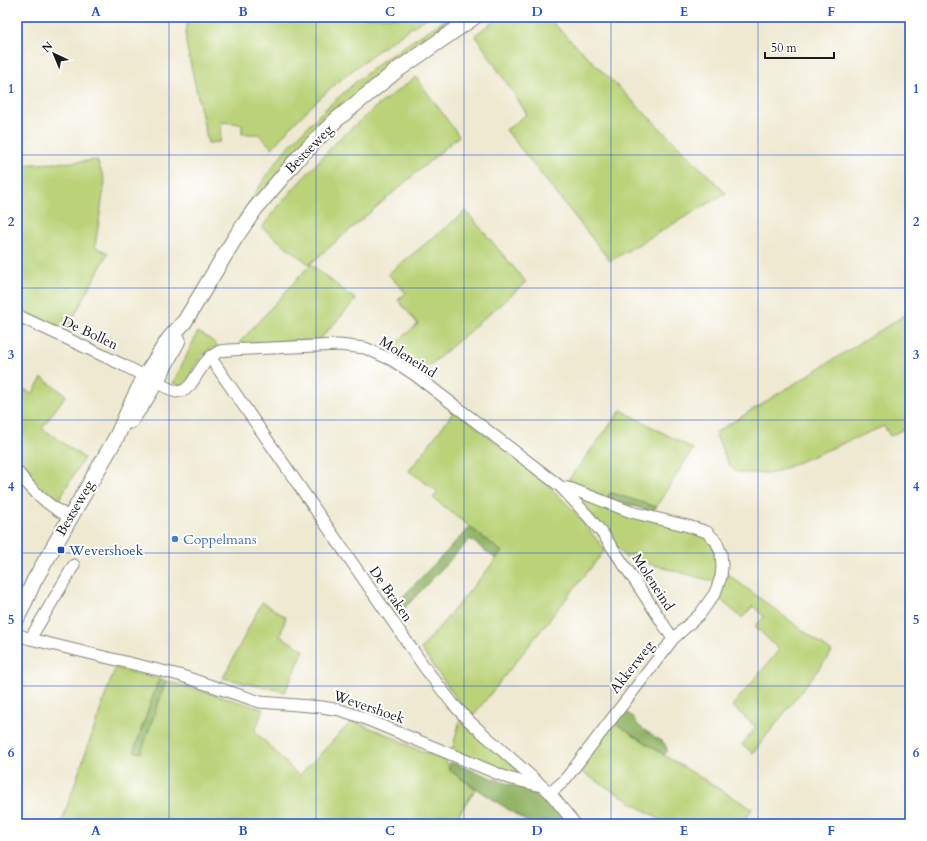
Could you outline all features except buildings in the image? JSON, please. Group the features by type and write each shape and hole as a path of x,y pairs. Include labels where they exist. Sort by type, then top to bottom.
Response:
{"main road":[{"name":"Bestseweg","path":"17,618 34,581 117,436 134,398 151,379 169,339 185,321 235,238 255,209 299,157 336,120 396,72 474,17"},
{"name":"Bestseweg","path":"17,599 34,581"}],"street":[{"name":"De Bollen","path":"18,317 151,379"},
{"name":"Moleneind","path":"151,379 176,392 185,390 210,358 220,351 229,350 339,345 365,348 392,360 561,487 603,534 672,639"},
{"name":"De Braken","path":"210,358 425,668 453,704 469,721 547,790 575,824"},
{"path":"17,471 48,504 70,517"},
{"name":"Moleneind","path":"561,487 572,489 631,512 707,532 716,541 722,553"},
{"name":"Akkerweg","path":"547,790 564,781 672,639 700,614 714,593 721,577 722,553"},
{"path":"30,639 74,565"},
{"name":"Wevershoek","path":"17,634 30,639 179,675 260,702 340,710 362,717 508,778 547,790"}],"green space":[{"path":"188,17 428,17 385,45 345,76 307,110 272,148 258,134 242,134 242,124 222,122 220,142 208,143 186,43"},
{"path":"449,17 467,17 394,67 231,231 284,151 323,111 382,61"},
{"path":"500,17 547,17 726,193 610,261 506,130 527,114 475,35"},
{"path":"416,77 459,136 310,264 356,300 319,340 239,343 310,265 262,228 295,187 338,140 377,106"},
{"path":"97,160 105,181 95,247 108,253 66,331 34,317 17,306 17,165"},
{"path":"466,211 526,282 422,374 386,351 418,324 398,300 406,293 388,274"},
{"path":"910,312 910,444 904,429 890,436 884,426 773,473 741,473 735,471 729,465 715,433"},
{"path":"198,332 218,346 203,355 187,381 180,386 173,383"},
{"path":"42,378 66,395 42,428 84,458 56,504 28,477 17,463 17,385 32,394"},
{"path":"455,410 544,481 573,510 605,550 472,717 421,649 502,552 433,498 438,492 409,471"},
{"path":"621,410 693,449 656,507 612,493 607,498 567,482"},
{"path":"610,493 656,507 653,512 607,498"},
{"path":"576,495 702,536 711,541 718,558 715,582 625,557"},
{"path":"470,527 502,552 496,559 470,539 397,616 392,608"},
{"path":"726,573 832,652 753,753 742,745 756,727 732,706 779,650 755,626 764,617 753,606 742,618 716,596"},
{"path":"262,602 286,617 280,636 304,650 285,692 223,678"},
{"path":"115,668 159,679 134,750 140,753 166,681 263,709 255,731 299,776 352,721 446,760 449,770 476,789 452,824 61,824"},
{"path":"159,679 166,681 141,753 134,751"},
{"path":"623,710 633,717 637,724 644,730 664,743 667,752 664,755 614,722"},
{"path":"460,720 523,772 529,779 510,774 452,750"},
{"path":"614,722 664,755 752,809 743,824 667,824 577,769"},
{"path":"450,762 508,784 540,793 569,824 530,824 449,770"}],"place":[{"name":"Coppelmans","path":"175,539"},
{"name":"Wevershoek","path":"61,550"}]}
